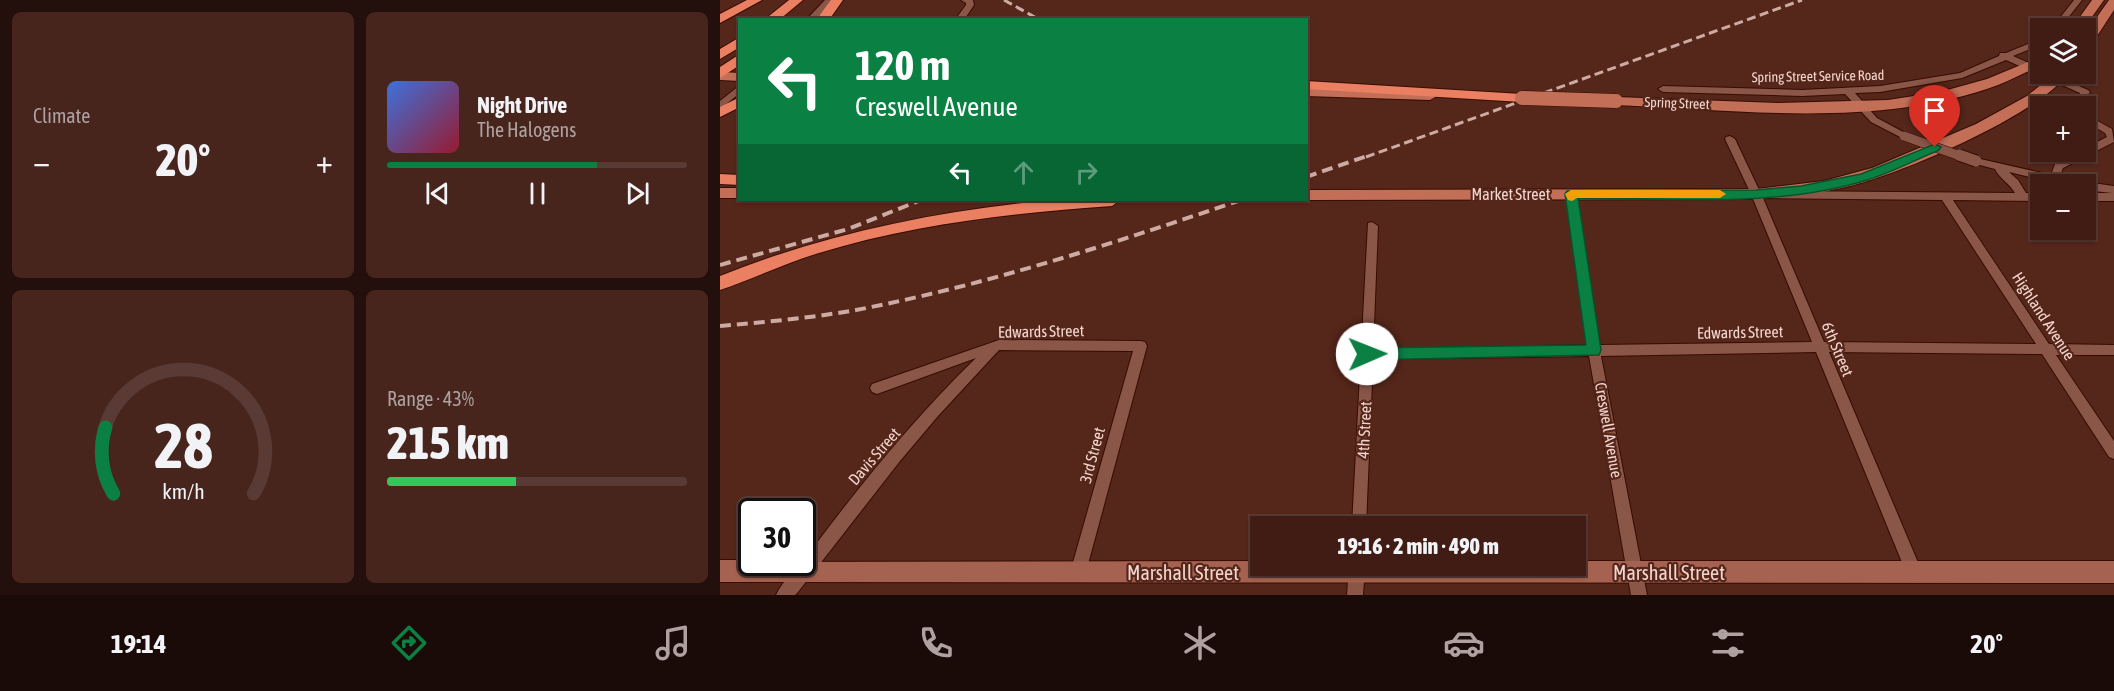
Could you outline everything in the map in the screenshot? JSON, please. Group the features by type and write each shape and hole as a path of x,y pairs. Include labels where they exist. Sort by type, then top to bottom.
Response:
{"highway":[{"path":"720,17 756,0"},
{"path":"773,18 797,0"},
{"path":"788,18 810,0"},
{"path":"824,18 837,0"},
{"path":"842,18 845,0"},
{"path":"720,55 738,42"},
{"path":"720,65 738,60"},
{"path":"720,75 738,61"},
{"path":"1308,85 1522,98"},
{"path":"720,113 738,102"},
{"path":"720,179 738,180"},
{"path":"720,283 798,252 881,229 977,212 1101,201"}],"main road":[{"path":"2085,18 2098,0"},
{"path":"2096,28 2114,1"},
{"name":"Spring Street","path":"1308,92 1861,106 1903,103 1954,94 2030,66"},
{"path":"720,75 738,77"},
{"path":"1756,194 1831,185 1879,172 2001,117 2048,84"},
{"path":"720,193 738,193"},
{"name":"Market Street","path":"1308,195 1756,194"}],"street":[{"path":"812,18 830,0"},
{"path":"2063,18 2078,0"},
{"path":"960,18 970,5 967,1"},
{"name":"Spring Street Service Road","path":"1663,89 1849,92 1914,85 1962,75 2003,55 2030,46"},
{"path":"2003,55 2030,64"},
{"path":"2071,84 2085,92 2082,96"},
{"path":"720,106 738,90"},
{"path":"1849,92 1880,124 1904,136 1991,166 2030,175"},
{"path":"2096,123 2109,131 2113,138 2096,147"},
{"name":"6th Street","path":"1730,139 1756,194 1914,572"},
{"path":"2056,174 2059,166 2067,162"},
{"path":"1991,166 2008,176 2023,196"},
{"path":"2096,188 2114,190"},
{"name":"Creswell Avenue","path":"1571,194 1581,248 1594,350 1639,595"},
{"name":"Market Street","path":"1756,194 1784,197 2030,196"},
{"path":"2096,197 2114,196"},
{"name":"Highland Avenue","path":"1946,197 2114,453"},
{"name":"4th Street","path":"1359,516 1372,226"},
{"name":"Edwards Street","path":"877,388 999,345 1141,346"},
{"name":"Davis Street","path":"816,559 873,484 973,369 999,345"},
{"name":"3rd Street","path":"1078,573 1141,346"},
{"name":"Edwards Street","path":"1367,354 1820,347 2114,350"},
{"name":"Marshall Street","path":"720,571 738,571"},
{"name":"Marshall Street","path":"816,572 1078,573 1250,571"},
{"name":"Marshall Street","path":"1586,571 2114,572"},
{"name":"Davis Street","path":"784,595 802,576"},
{"path":"1355,595 1356,576"}],"railway":[{"path":"1004,0 1036,18"},
{"path":"1366,157 1802,0"},
{"path":"1308,176 1370,155"},
{"path":"720,265 848,229 918,201"},
{"path":"720,326 839,313 905,300 1002,276 1238,201"}],"slow traffic":[{"path":"1572,197 1571,194 1720,194"}],"route":[{"path":"1367,354 1594,350 1581,248 1571,194 1756,194 1801,190 1864,177 1935,147"}]}
